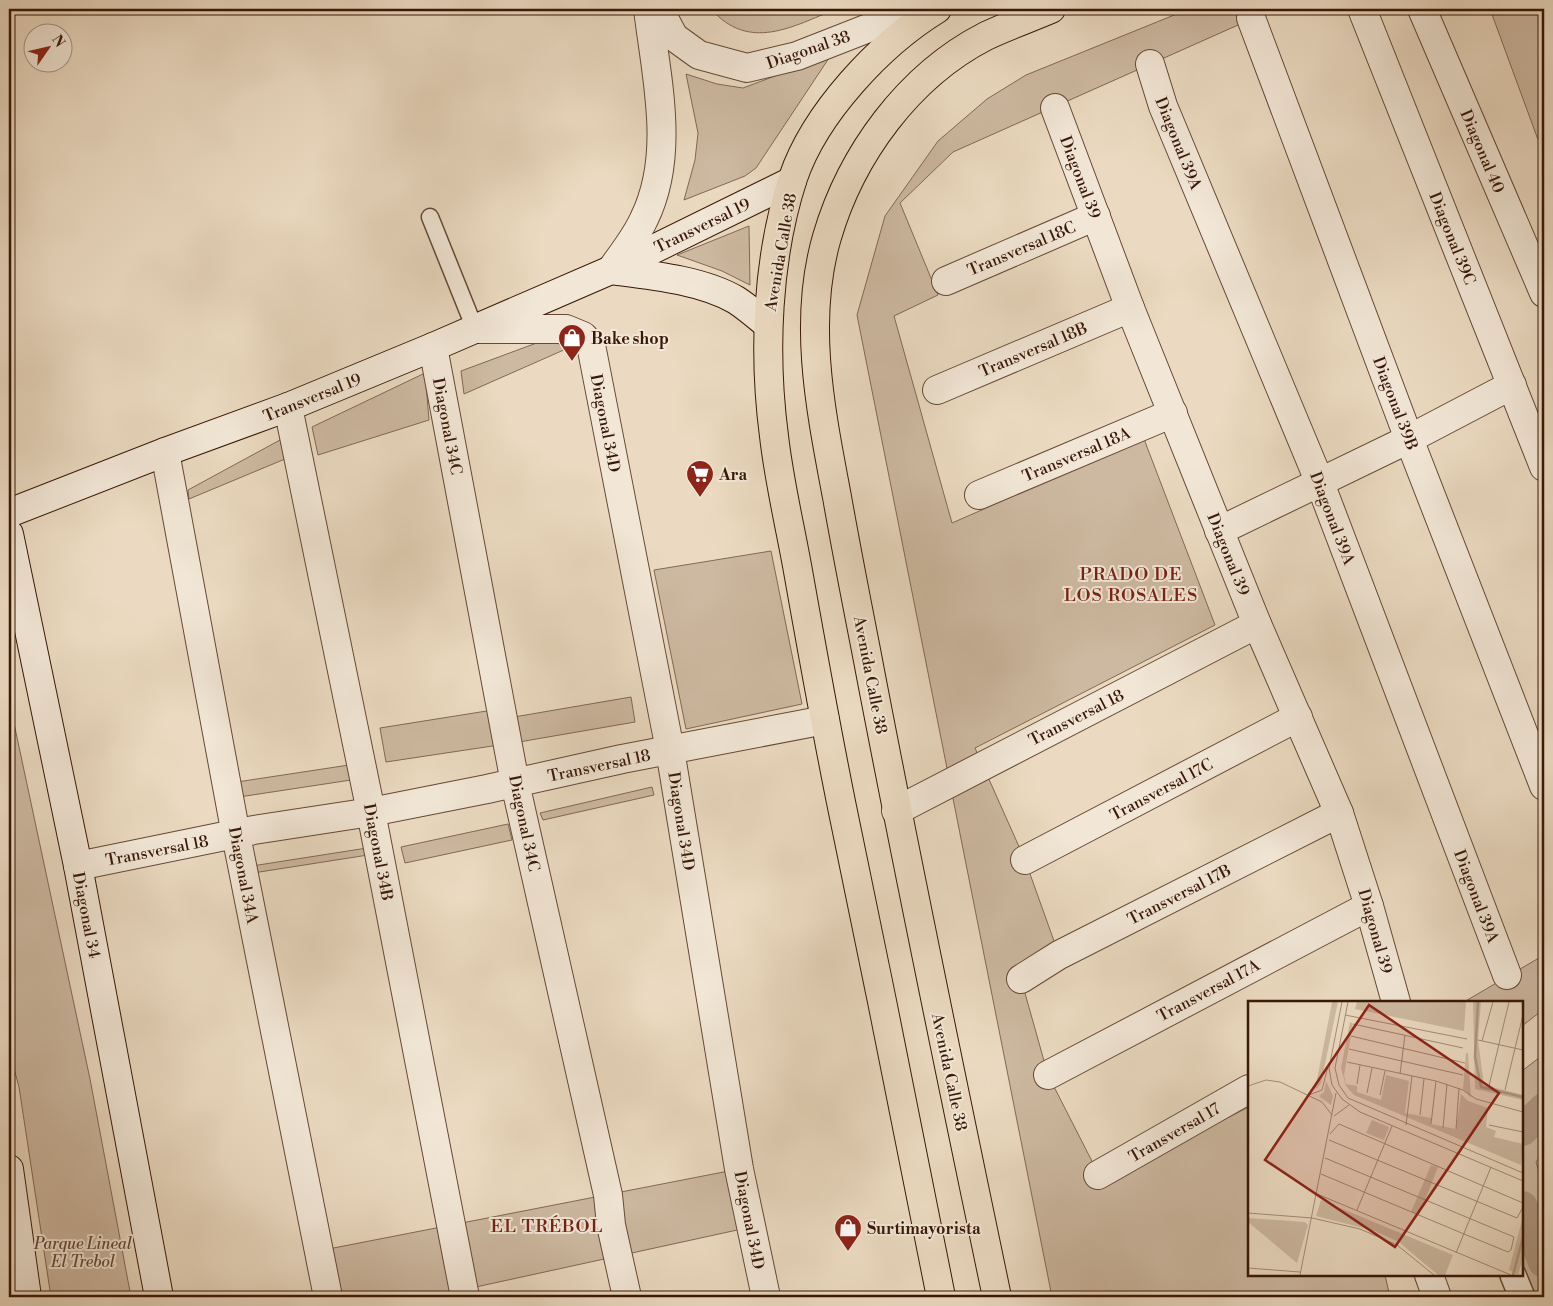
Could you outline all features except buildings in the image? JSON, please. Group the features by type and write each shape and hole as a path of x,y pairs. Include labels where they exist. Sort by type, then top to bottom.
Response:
{"main road":[{"name":"Avenida Calle 38","path":"938,9 887,47 869,65 828,112 804,151 792,181 777,248 768,324 774,435 825,720 941,1297"},
{"name":"Avenida Calle 38","path":"997,1297 896,810 823,423 814,321 816,285 827,238 842,195 871,141 893,112 927,77 956,55 985,37 1051,9"}],"street":[{"path":"611,270 645,218 659,171 662,120 648,9"},
{"name":"Diagonal 38","path":"659,9 674,37 699,55 747,68 797,56 917,9"},
{"name":"Diagonal 39C","path":"1362,9 1544,467"},
{"name":"Diagonal 40","path":"1422,9 1544,294"},
{"name":"Diagonal 39B","path":"1251,18 1409,439 1544,786"},
{"name":"Diagonal 39A","path":"1150,64 1163,106 1320,482 1507,975"},
{"name":"Diagonal 39","path":"1055,108 1130,308 1219,531 1339,813 1369,906 1396,1001"},
{"name":"Transversal 19","path":"9,513 165,452 288,407 433,347 611,270 792,181"},
{"name":"Transversal 18C","path":"946,280 1096,216"},
{"name":"Transversal 19","path":"611,270 661,277 711,289 736,300 768,324"},
{"name":"Transversal 18B","path":"937,390 1130,308"},
{"name":"Diagonal 34D","path":"475,329 566,329 583,336 591,345 670,750 739,1169 766,1297"},
{"name":"Diagonal 34C","path":"433,347 516,783 608,1195 612,1225 627,1297"},
{"path":"1219,531 1409,439 1512,385"},
{"name":"Diagonal 34B","path":"288,407 371,812 465,1297"},
{"name":"Transversal 18A","path":"979,495 1173,413"},
{"name":"Diagonal 34A","path":"165,452 236,835 328,1297"},
{"name":"Diagonal 34","path":"9,534 78,866 159,1297"},
{"name":"Transversal 18","path":"896,810 1257,624"},
{"name":"Transversal 17C","path":"1025,860 1298,717"},
{"name":"Transversal 18","path":"78,866 254,830 371,812 825,720"},
{"name":"Transversal 17B","path":"1021,979 1059,955 1339,813"},
{"name":"Transversal 17A","path":"1048,1075 1369,906"},
{"name":"Transversal 17","path":"1098,1175 1248,1090"},
{"path":"9,1169 26,1297"},
{"path":"1429,1276 1437,1297"},
{"path":"1513,1276 1522,1297"}],"lane":[{"path":"430,217 475,329"}],"green space":[{"path":"711,9 836,9 787,28 756,33 740,30 725,22"},
{"path":"1189,9 1274,9 953,152 900,203 938,295 894,316 952,523 1144,439 1215,625 975,748 1025,860 1059,955 1021,979 1048,1075 1099,1175 1120,1171 1248,1107 1248,1276 1385,1276 1390,1297 1052,1297 857,315 885,216 938,141 987,99 1026,75"},
{"path":"1490,9 1544,9 1544,153 1537,137"},
{"path":"831,55 756,168 745,176 684,200 695,160 698,133 686,74 717,84 743,88"},
{"path":"749,226 750,285 722,271 677,255"},
{"path":"550,338 566,349 464,394 461,371"},
{"path":"425,373 429,420 318,455 312,427"},
{"path":"280,440 285,459 189,499 188,490"},
{"path":"771,551 802,704 686,729 654,570"},
{"path":"631,697 635,722 519,742 514,717"},
{"name":"Parque Lineal El Trebol","path":"9,700 90,1079 131,1297 51,1297 19,1087 9,1050"},
{"path":"493,710 499,745 386,762 380,728"},
{"path":"349,765 351,780 239,797 237,782"},
{"path":"652,787 654,795 543,820 540,813"},
{"path":"508,824 512,840 405,863 401,847"},
{"path":"367,848 368,855 253,873 252,866"},
{"path":"1544,955 1544,1009 1523,1025 1523,1001 1466,1001"},
{"path":"1544,1054 1544,1152 1536,1162 1544,1187 1544,1297 1532,1297 1523,1274 1523,1070"},
{"path":"739,1169 751,1227 430,1297 328,1297 318,1251"}],"waterway":[{"path":"1523,1129 1544,1109"},
{"path":"1523,1210 1544,1262"}],"place":[{"name":"Bake shop","path":"572,362"},
{"name":"Ara","path":"700,498"},
{"name":"Surtimayorista","path":"848,1252"}],"district":[{"name":"PRADO DE LOS ROSALES","path":"1131,584"},
{"name":"EL TRÉBOL","path":"547,1226"}]}
